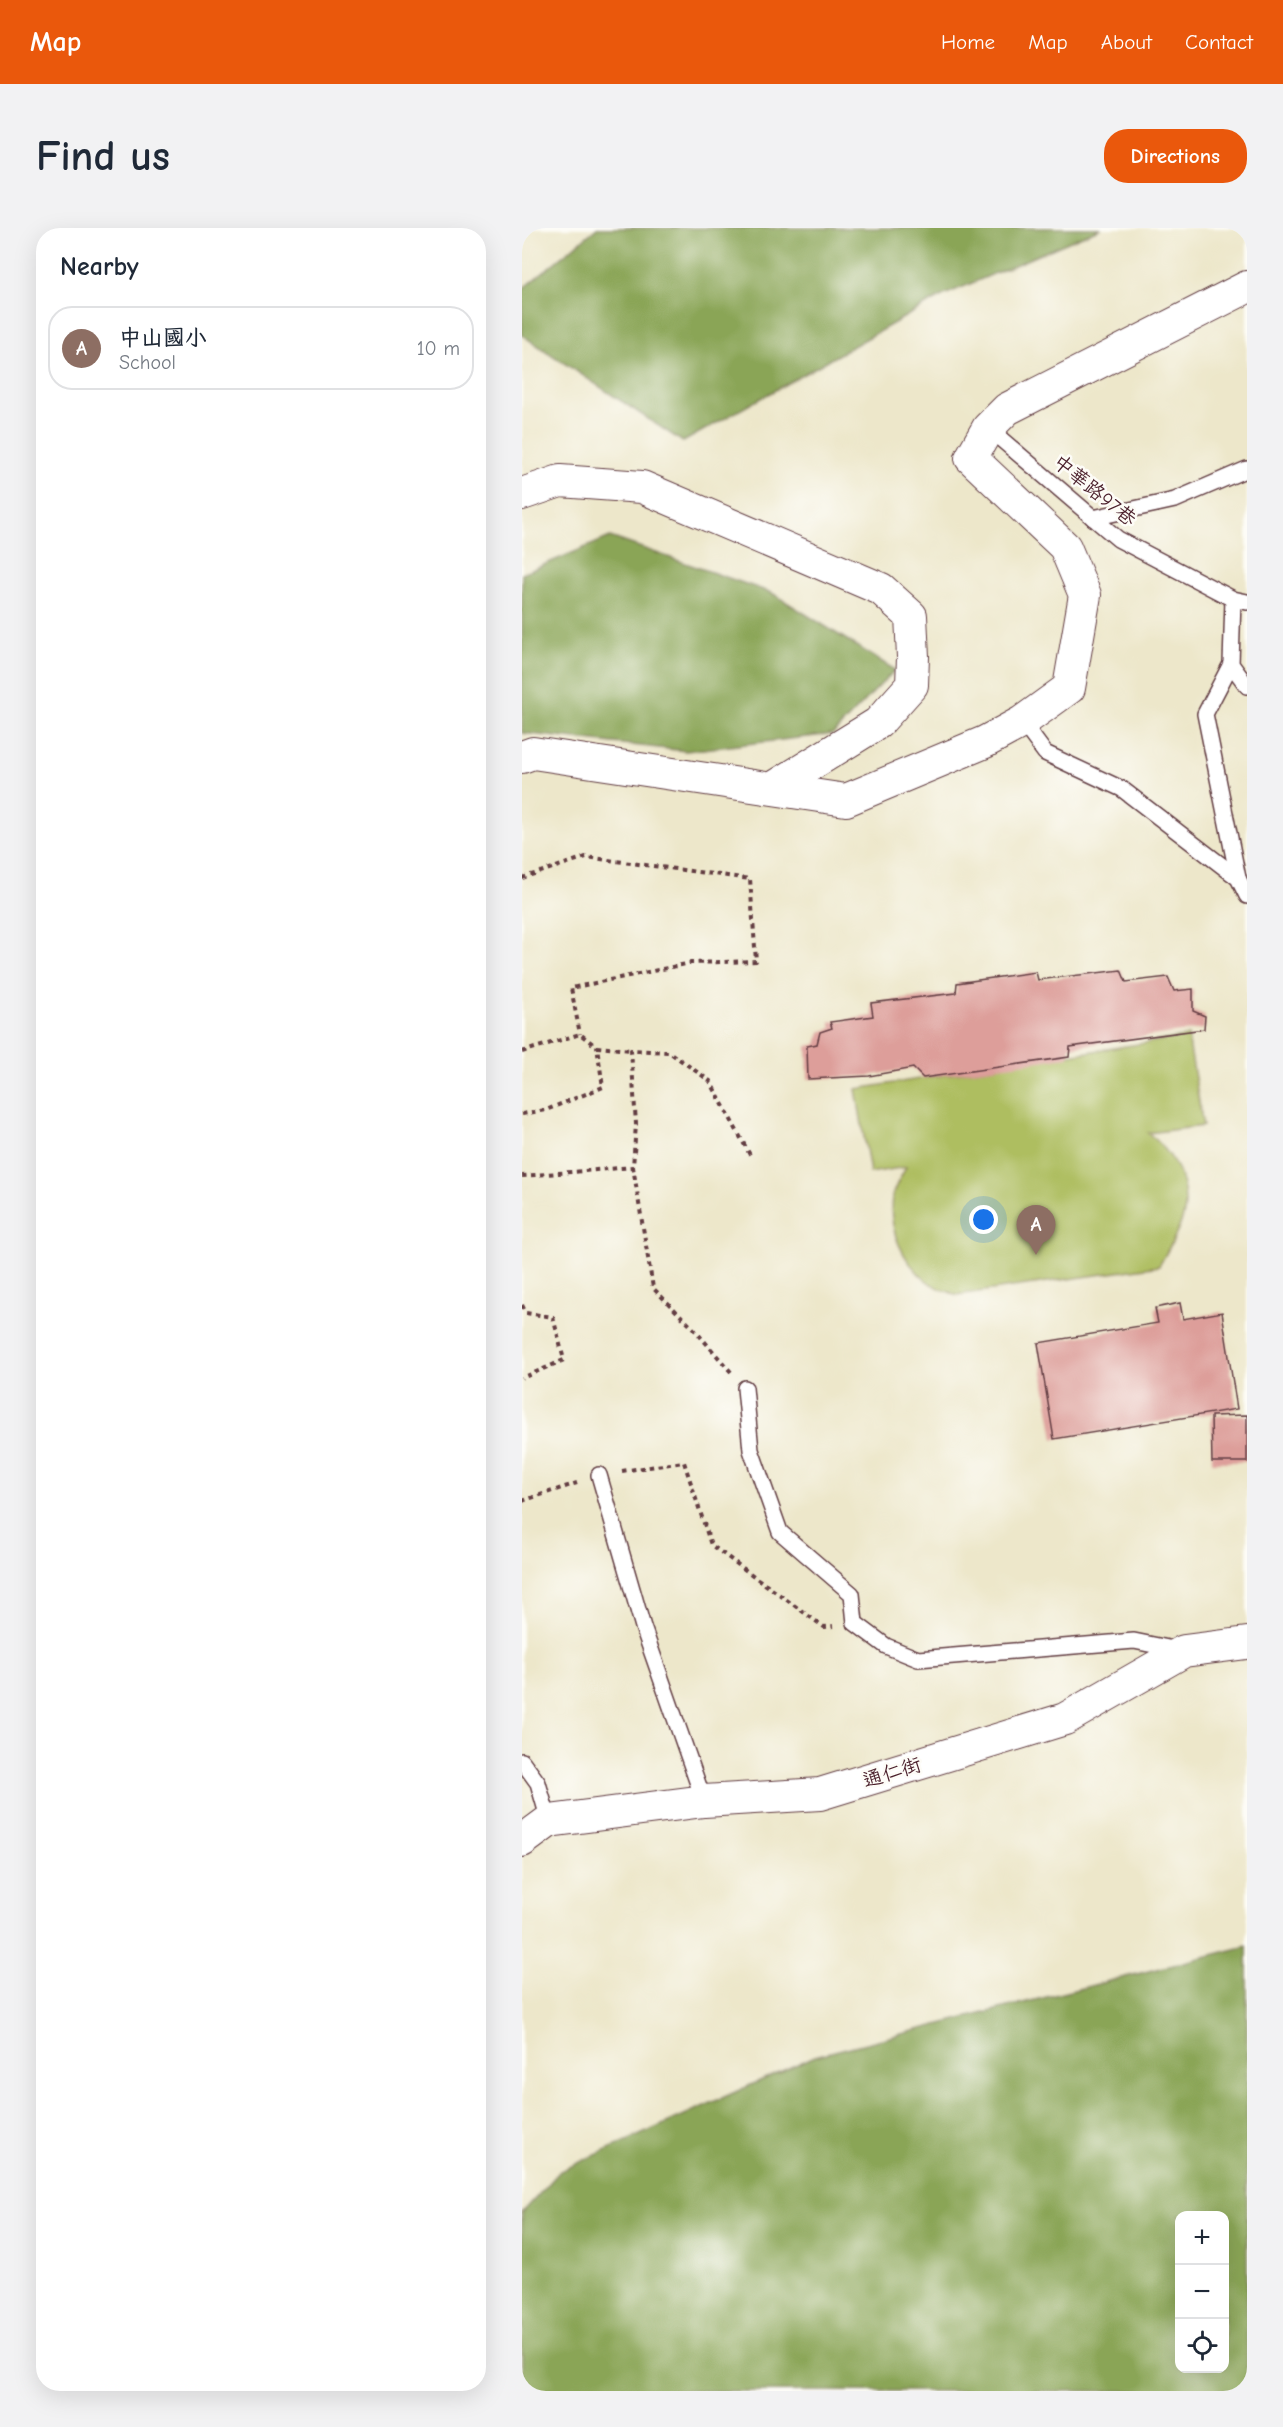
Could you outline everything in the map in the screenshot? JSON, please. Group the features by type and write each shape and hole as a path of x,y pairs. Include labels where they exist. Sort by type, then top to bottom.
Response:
{"street":[{"path":"522,757 533,753 846,800 985,742 1022,722 1068,688 1085,595 1065,547 971,458 988,428 1007,409 1247,287"},
{"path":"522,494 560,481 642,487 882,589 910,616 913,657 912,685 878,723 773,788"},
{"name":"通仁街","path":"522,1840 549,1821 704,1801 820,1794 1065,1719 1184,1651 1247,1643"}],"lane":[{"name":"中華路97巷","path":"988,428 1118,539 1240,600"},
{"path":"1093,518 1175,500 1247,469"},
{"path":"1240,600 1231,664 1205,714 1238,878 1247,896"},
{"path":"1231,664 1247,686"},
{"path":"1022,722 1045,753 1122,789 1238,878"},
{"path":"745,1388 751,1450 780,1532 852,1594 855,1623 886,1646 918,1659 1134,1641 1184,1651"},
{"path":"599,1475 643,1628 704,1801"},
{"path":"522,1761 538,1784 549,1821"}],"path":[{"path":"522,878 586,856 750,879 756,961 691,963 571,988 580,1034 597,1047 669,1052 710,1081 750,1155"},
{"path":"522,1052 580,1034"},
{"path":"522,1114 546,1110 603,1087 597,1047"},
{"path":"631,1050 636,1124 633,1167 653,1288 693,1328 745,1388"},
{"path":"522,1176 633,1167"},
{"path":"522,1305 526,1313 553,1317 564,1360 522,1378"},
{"path":"522,1501 599,1475 684,1462 711,1545 824,1627 855,1623"}],"green space":[{"path":"597,228 1101,228 942,296 683,442 522,335 522,289"},
{"path":"610,537 772,593 895,670 833,734 686,751 522,733 522,574"},
{"path":"1188,1036 1203,1126 1148,1133 1164,1148 1176,1165 1185,1195 1182,1220 1159,1266 957,1295 930,1283 910,1264 899,1244 891,1209 893,1193 906,1167 870,1173 856,1089"},
{"path":"1247,1946 1247,2391 522,2391 522,2213 560,2171 815,2056"}],"building":[{"path":"1121,970 1126,982 1168,977 1174,991 1193,989 1193,1011 1205,1016 1204,1029 1070,1047 1069,1057 923,1078 913,1068 869,1076 808,1079 807,1046 817,1044 820,1032 832,1028 830,1022 873,1016 871,1003 956,993 957,983 1036,972 1038,980"},
{"path":"1180,1303 1183,1319 1222,1312 1237,1409 1054,1439 1038,1343 1158,1323 1155,1308"},
{"path":"1247,1415 1247,1462 1212,1462 1211,1416"}],"place":[{"name":"中山國小","path":"1036,1255"}]}
